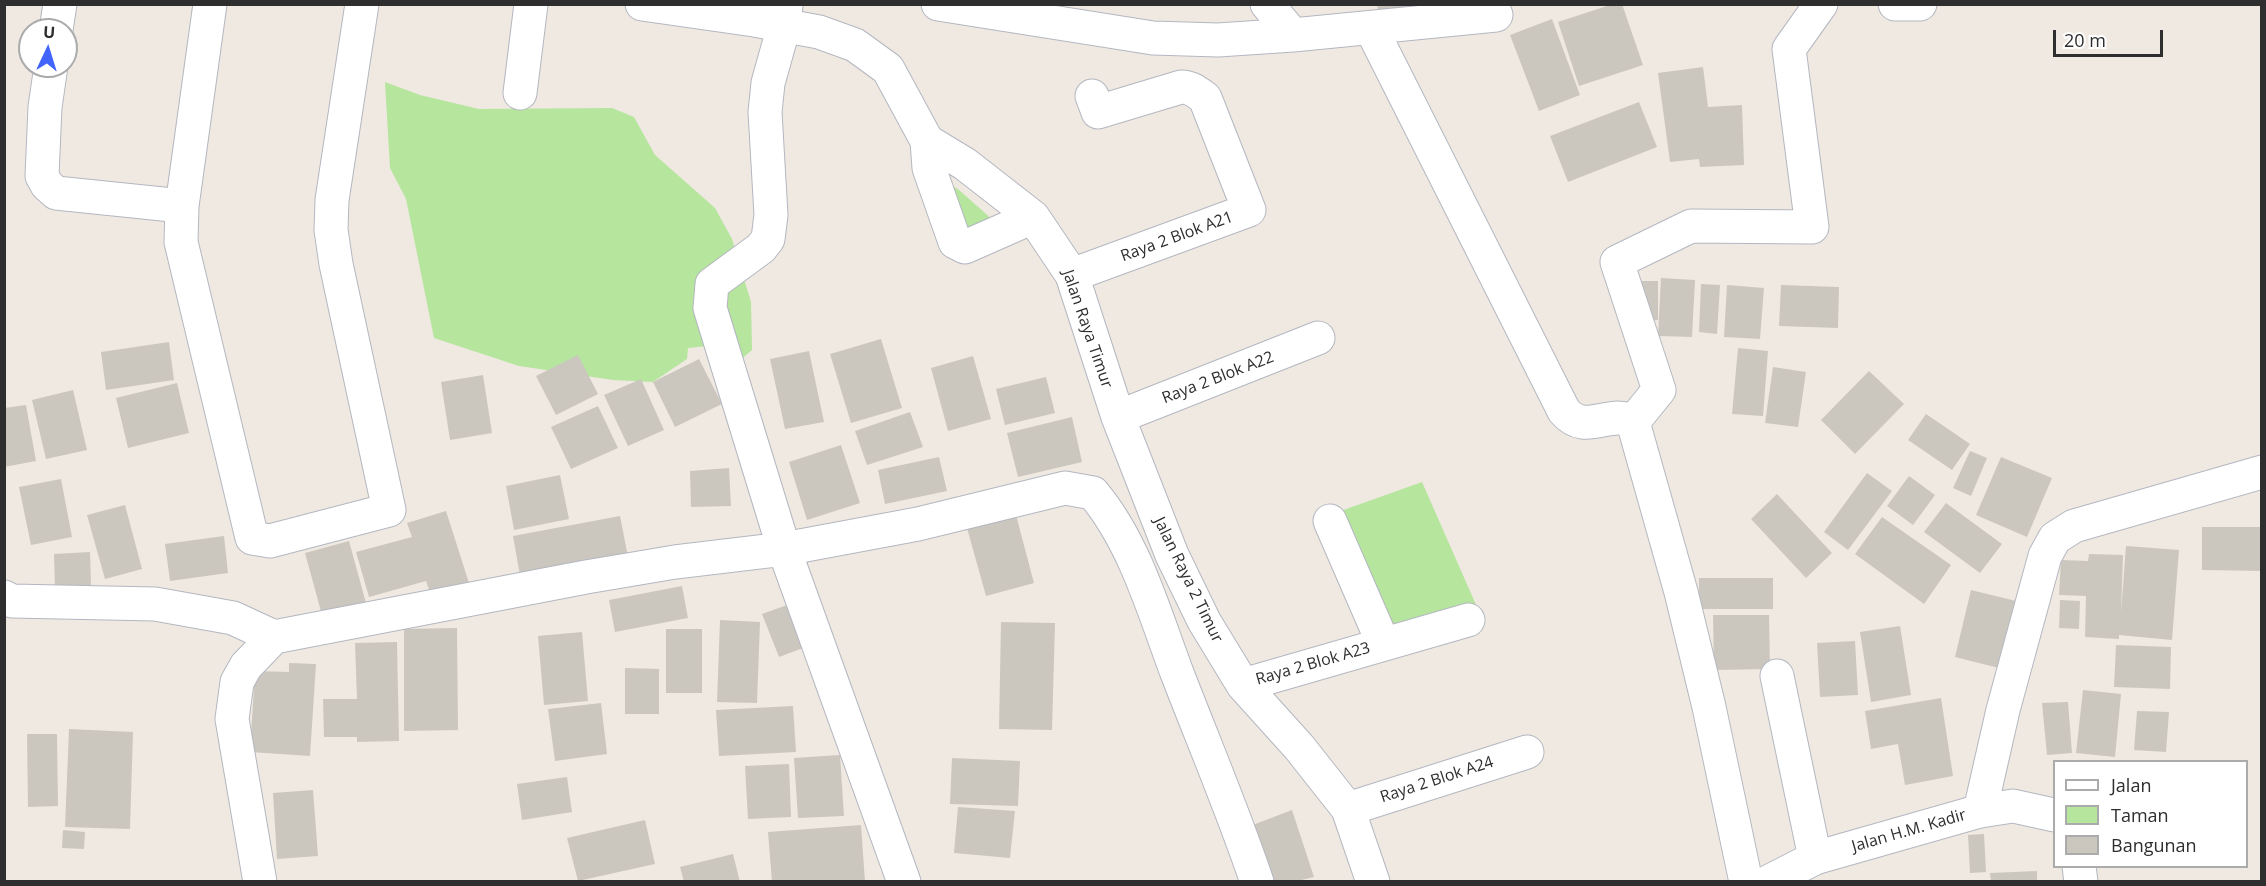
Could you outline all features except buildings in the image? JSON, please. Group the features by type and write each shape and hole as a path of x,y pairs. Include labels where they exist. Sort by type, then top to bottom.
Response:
{"street":[{"path":"210,4 182,206 180,242 252,538 270,541 389,510 336,264 331,230 332,200 362,4"},
{"path":"520,93 531,4"},
{"path":"642,4 754,20 785,15 819,32 855,45 888,69 927,141 929,168 955,242 964,247 1033,217"},
{"path":"938,4 1153,38 1218,40 1496,15"},
{"path":"1267,4 1293,34"},
{"path":"1633,422 1659,390 1617,262 1691,226 1812,227 1789,49 1821,4"},
{"path":"1895,4 1920,4"},
{"path":"785,15 768,83 765,112 771,215 768,239 761,248 712,284 709,294 710,308 784,549 904,882"},
{"path":"1371,28 1564,411 1571,419 1582,423 1619,418 1626,418 1633,422 1681,592 1709,707 1746,882"},
{"path":"49,78 45,107 42,176 47,185 56,193 182,206"},
{"name":"Raya 2 Blok A21","path":"1072,275 1249,210 1205,98 1199,93 1187,87 1181,87 1098,112 1092,96"},
{"name":"Jalan Raya Timur","path":"927,141 965,164 1033,217 1072,275 1118,417"},
{"name":"Raya 2 Blok A22","path":"1118,417 1318,339"},
{"name":"Jalan Raya 2 Timur","path":"1118,417 1172,555 1204,621 1243,685 1299,747 1348,809 1373,882"},
{"path":"1980,811 2003,710 2042,567 2055,538 2074,526 2262,472"},
{"path":"260,882 231,719 237,682 241,674 274,637 586,577 675,562 784,549 918,524 1065,488 1093,493 1109,512 1137,569 1207,751 1233,811 1257,882"},
{"name":"Raya 2 Blok A23","path":"1330,521 1383,643"},
{"path":"4,597 12,601 155,604 233,618 274,637"},
{"name":"Raya 2 Blok A23","path":"1243,685 1468,620"},
{"path":"1777,676 1815,858"},
{"name":"Raya 2 Blok A24","path":"1348,809 1527,752"},
{"name":"Jalan H.M. Kadir","path":"1768,882 1815,858 1980,811 2013,806 2053,815"}],"green space":[{"path":"385,82 420,95 479,109 612,108 634,117 655,155 715,208 732,239 751,302 752,350 739,361 708,346 688,348 687,359 653,382 613,380 519,366 434,338 406,199 390,168"},
{"path":"953,186 993,220 969,232 951,187"},
{"path":"1422,482 1477,607 1391,629 1338,512"}]}
